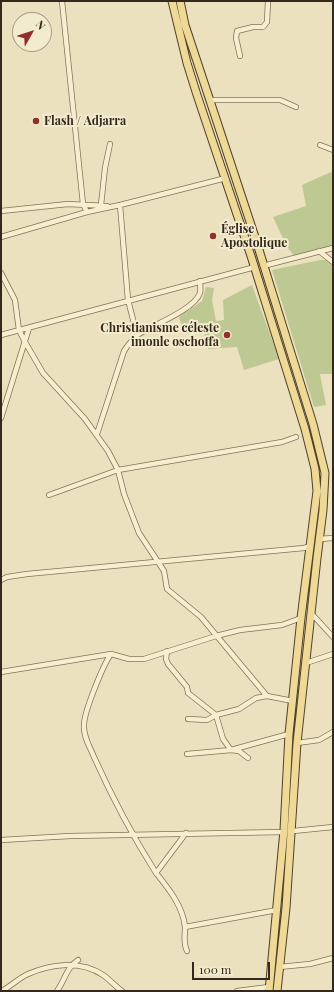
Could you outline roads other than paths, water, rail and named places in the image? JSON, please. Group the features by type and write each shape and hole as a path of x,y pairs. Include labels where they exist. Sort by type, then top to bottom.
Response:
{"main road":[{"path":"172,1 187,63 255,267 294,393 315,469 317,490 301,618 289,734 284,832 269,989"},
{"path":"180,1 181,11 263,266 312,424 325,473 325,491 298,743 292,831 277,991"}],"street":[{"path":"62,1 83,204 87,212"},
{"path":"240,56 236,38 237,31 253,26 263,27 268,22 268,1"},
{"path":"210,100 280,100 296,107"},
{"path":"102,205 105,168 110,144"},
{"path":"320,145 333,150"},
{"path":"1,237 87,212 226,178"},
{"path":"1,211 83,204 109,207"},
{"path":"120,205 128,300 137,335"},
{"path":"263,266 333,248"},
{"path":"318,251 333,262"},
{"path":"1,335 255,267"},
{"path":"1,273 15,300 19,330 25,342 51,382 97,434 118,470 124,494 139,533 164,571 169,592 184,605 193,609 267,696"},
{"path":"97,434 124,351 137,335 177,314 196,299 200,293 200,281"},
{"path":"1,418 29,328"},
{"path":"49,496 118,470 282,442 296,438"},
{"path":"320,539 333,538"},
{"path":"1,580 7,577 27,574 158,562 185,558 243,555 260,551 304,548 311,546"},
{"path":"311,613 333,637"},
{"path":"1,672 110,654 137,660 216,636 240,630 282,625 301,618"},
{"path":"167,651 166,659 168,664 186,687 188,693 216,715 223,739 231,750 239,751 248,758"},
{"path":"110,654 98,678 84,724 85,734 108,790 131,834 175,899 185,927 184,946 187,951"},
{"path":"306,663 333,654"},
{"path":"188,719 207,720 216,715 239,709 258,697 267,696 293,701"},
{"path":"298,743 319,740 333,732"},
{"path":"187,754 231,750 289,734"},
{"path":"292,831 333,827"},
{"path":"1,840 131,834 284,832"},
{"path":"156,873 186,833"},
{"path":"185,927 277,910"},
{"path":"279,967 310,964 333,958"},
{"path":"57,991 71,965 78,960"},
{"path":"2,991 9,989 26,975 42,968 71,965 88,968 103,975 122,991"},
{"path":"237,991 269,989"}],"place":[{"name":"Flash / Adjarra","path":"36,121"},
{"name":"Église Apostolique","path":"213,236"},
{"name":"Christianisme céleste imonle oschoffa","path":"227,335"}]}
